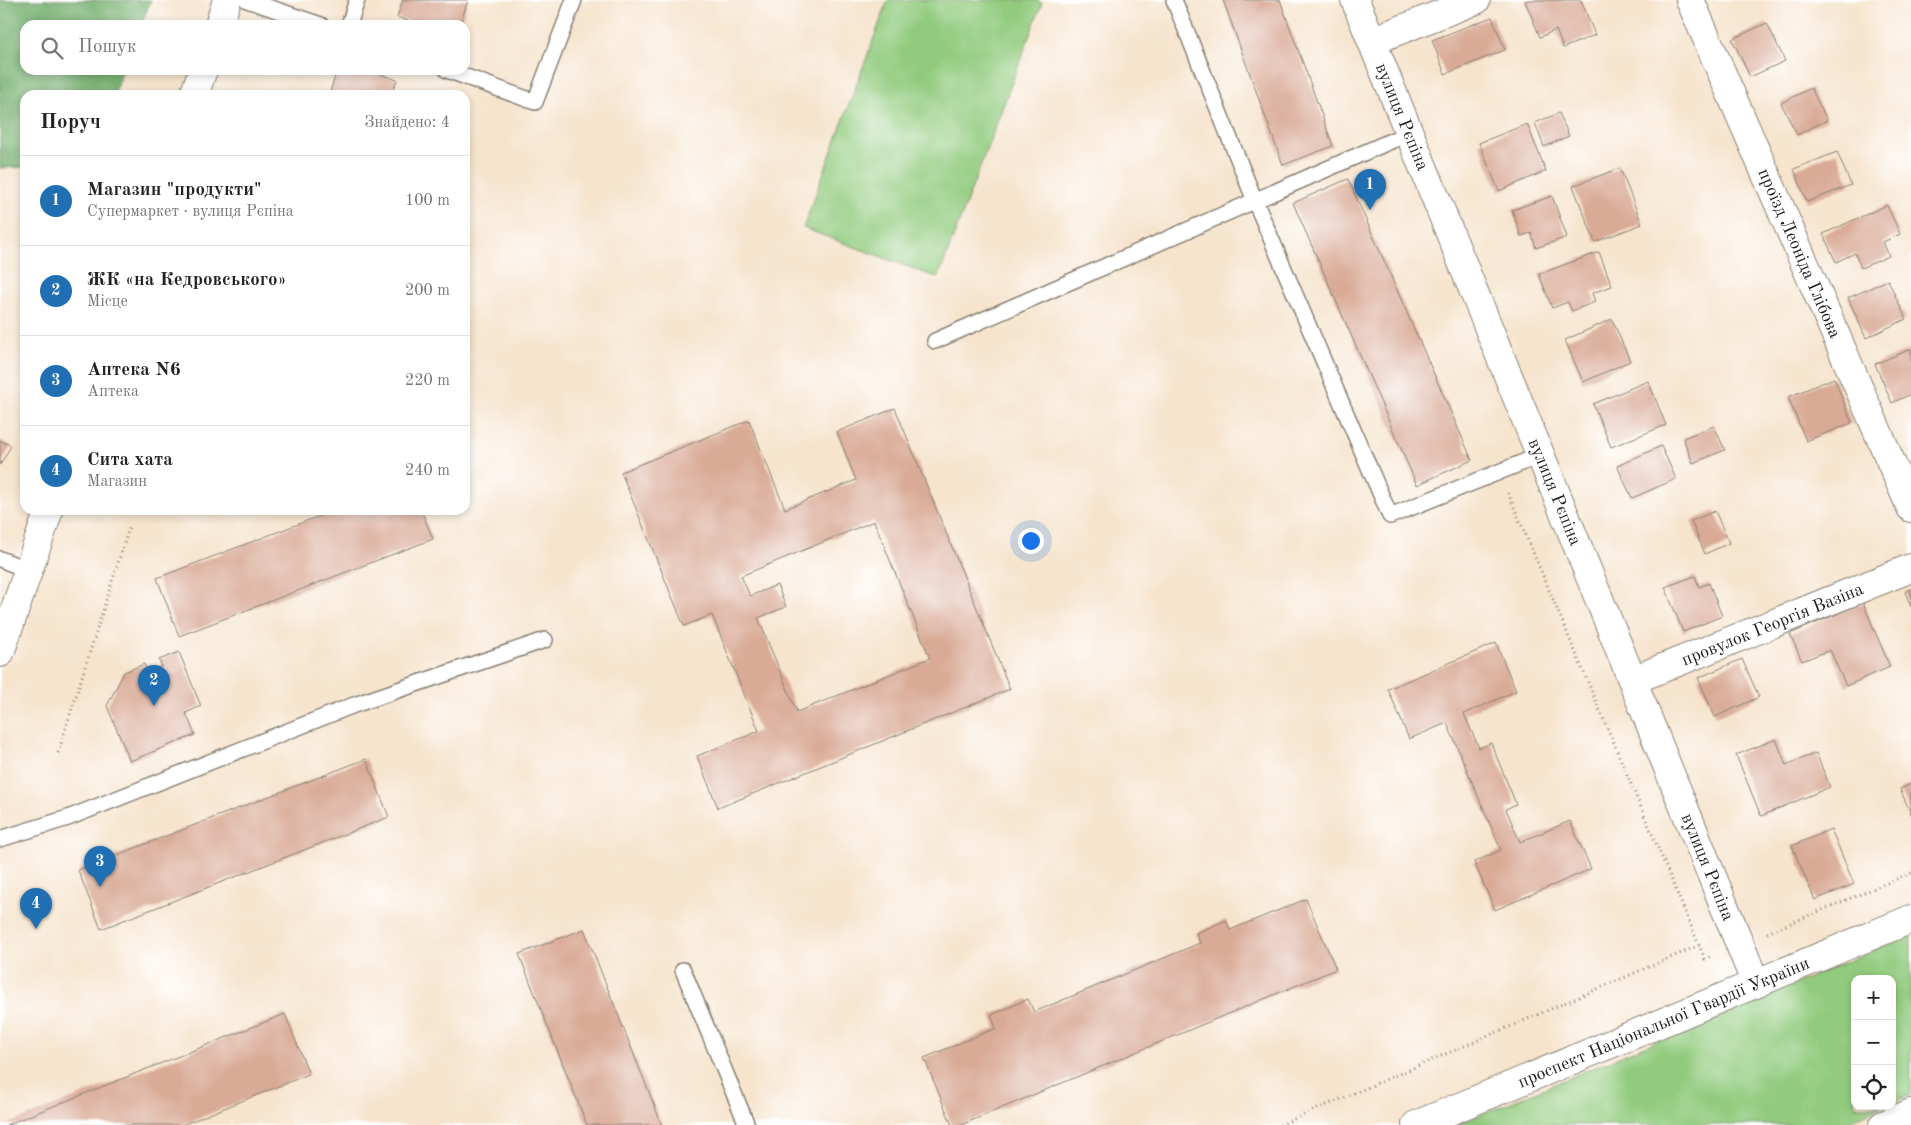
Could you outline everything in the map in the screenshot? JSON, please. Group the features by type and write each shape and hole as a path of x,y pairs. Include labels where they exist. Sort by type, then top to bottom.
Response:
{"street":[{"path":"221,20 227,0"},
{"name":"вулиця Рєпіна","path":"1355,0 1756,984"},
{"path":"1372,41 1476,0"},
{"name":"проїзд Леоніда Глібова","path":"1690,0 1911,508"},
{"path":"196,90 201,75"},
{"path":"0,653 47,515"},
{"name":"провулок Георгія Вазіна","path":"1633,680 1911,568"},
{"name":"проспект Національної Гвардії України","path":"1416,1125 1911,919"},
{"path":"1883,1125 1911,1113"}],"lane":[{"path":"247,0 306,20"},
{"path":"351,20 357,0"},
{"path":"461,75 535,102 574,0"},
{"path":"1174,0 1255,201 1390,516 1541,455"},
{"path":"935,341 1410,133"},
{"path":"0,559 28,570"},
{"path":"0,839 68,818 354,706 545,640"},
{"path":"684,970 747,1125"}],"path":[{"path":"58,753 128,528"},
{"path":"1280,1125 1700,946"}],"green space":[{"path":"0,0 151,0 143,20 20,20 20,75 121,75 116,90 20,90 20,167 0,168"},
{"path":"888,0 1035,0 1042,3 938,278 803,228"},
{"path":"1911,935 1911,1095 1896,1101 1896,975 1851,975 1851,1110 1874,1110 1839,1125 1456,1125"}],"building":[{"path":"403,0 468,0 462,20 406,20 397,17"},
{"path":"1223,0 1280,0 1333,146 1283,165"},
{"path":"1581,0 1595,35 1563,48 1556,30 1540,37 1525,1"},
{"path":"1492,17 1505,50 1445,74 1432,40"},
{"path":"1767,23 1785,61 1750,77 1732,39"},
{"path":"335,75 383,75 397,80 393,90 331,90"},
{"path":"1811,88 1827,120 1797,135 1781,103"},
{"path":"1559,113 1569,136 1544,147 1535,123"},
{"path":"1527,124 1546,171 1499,191 1479,143"},
{"path":"1837,152 1851,185 1807,202 1794,169"},
{"path":"1620,168 1642,224 1595,242 1573,186"},
{"path":"1348,179 1472,460 1417,485 1293,203"},
{"path":"1552,196 1567,237 1536,248 1531,233 1521,236 1512,210"},
{"path":"1887,205 1900,234 1883,242 1889,256 1861,268 1855,253 1836,262 1823,234"},
{"path":"1599,252 1612,286 1592,293 1595,302 1572,311 1568,302 1552,308 1539,274"},
{"path":"1888,280 1906,319 1866,338 1848,298"},
{"path":"1612,319 1630,361 1583,382 1565,340"},
{"path":"1911,349 1911,394 1892,403 1875,364"},
{"path":"1834,378 1852,423 1806,441 1788,397"},
{"path":"1648,381 1666,425 1611,447 1593,404"},
{"path":"895,408 1010,689 718,808 697,756 759,731 712,615 684,626 621,472 749,420 785,509 856,480 837,432","holes":["874,521 930,658 797,712 758,618 786,607 777,585 750,596 741,576"]},
{"path":"1714,426 1725,450 1693,463 1683,438"},
{"path":"0,440 11,446 0,465"},
{"path":"1661,446 1676,479 1632,498 1617,466"},
{"path":"1715,511 1729,543 1705,554 1691,521"},
{"path":"322,515 423,515 433,539 179,636 157,578"},
{"path":"1695,576 1699,587 1709,583 1722,616 1683,632 1665,587"},
{"path":"1911,589 1911,607 1905,592"},
{"path":"1863,603 1890,667 1846,686 1830,650 1802,661 1790,634"},
{"path":"1496,643 1516,691 1464,714 1479,748 1491,743 1516,804 1506,809 1520,842 1570,821 1591,869 1495,910 1474,862 1501,850 1447,723 1409,739 1388,689"},
{"path":"179,652 201,706 186,713 195,735 130,761 107,706 124,672 144,664 148,672 162,666 159,660"},
{"path":"1742,659 1759,697 1715,717 1698,678"},
{"path":"1776,739 1786,765 1816,753 1830,787 1761,816 1736,755"},
{"path":"366,759 389,817 101,929 78,870"},
{"path":"1911,784 1911,814 1900,789"},
{"path":"1831,829 1854,884 1815,900 1792,846"},
{"path":"1306,899 1336,969 961,1125 952,1125 924,1058 996,1028 991,1015 1028,999 1034,1012 1200,943 1196,933 1226,920 1230,930"},
{"path":"584,929 662,1125 587,1125 519,954"},
{"path":"285,1014 309,1074 182,1125 6,1125"}],"place":[{"name":"Магазин \"продукти\"","path":"1370,210"},
{"name":"ЖК «на Кедровського»","path":"154,706"},
{"name":"Аптека N6","path":"100,887"},
{"name":"Сита хата","path":"36,929"}]}
